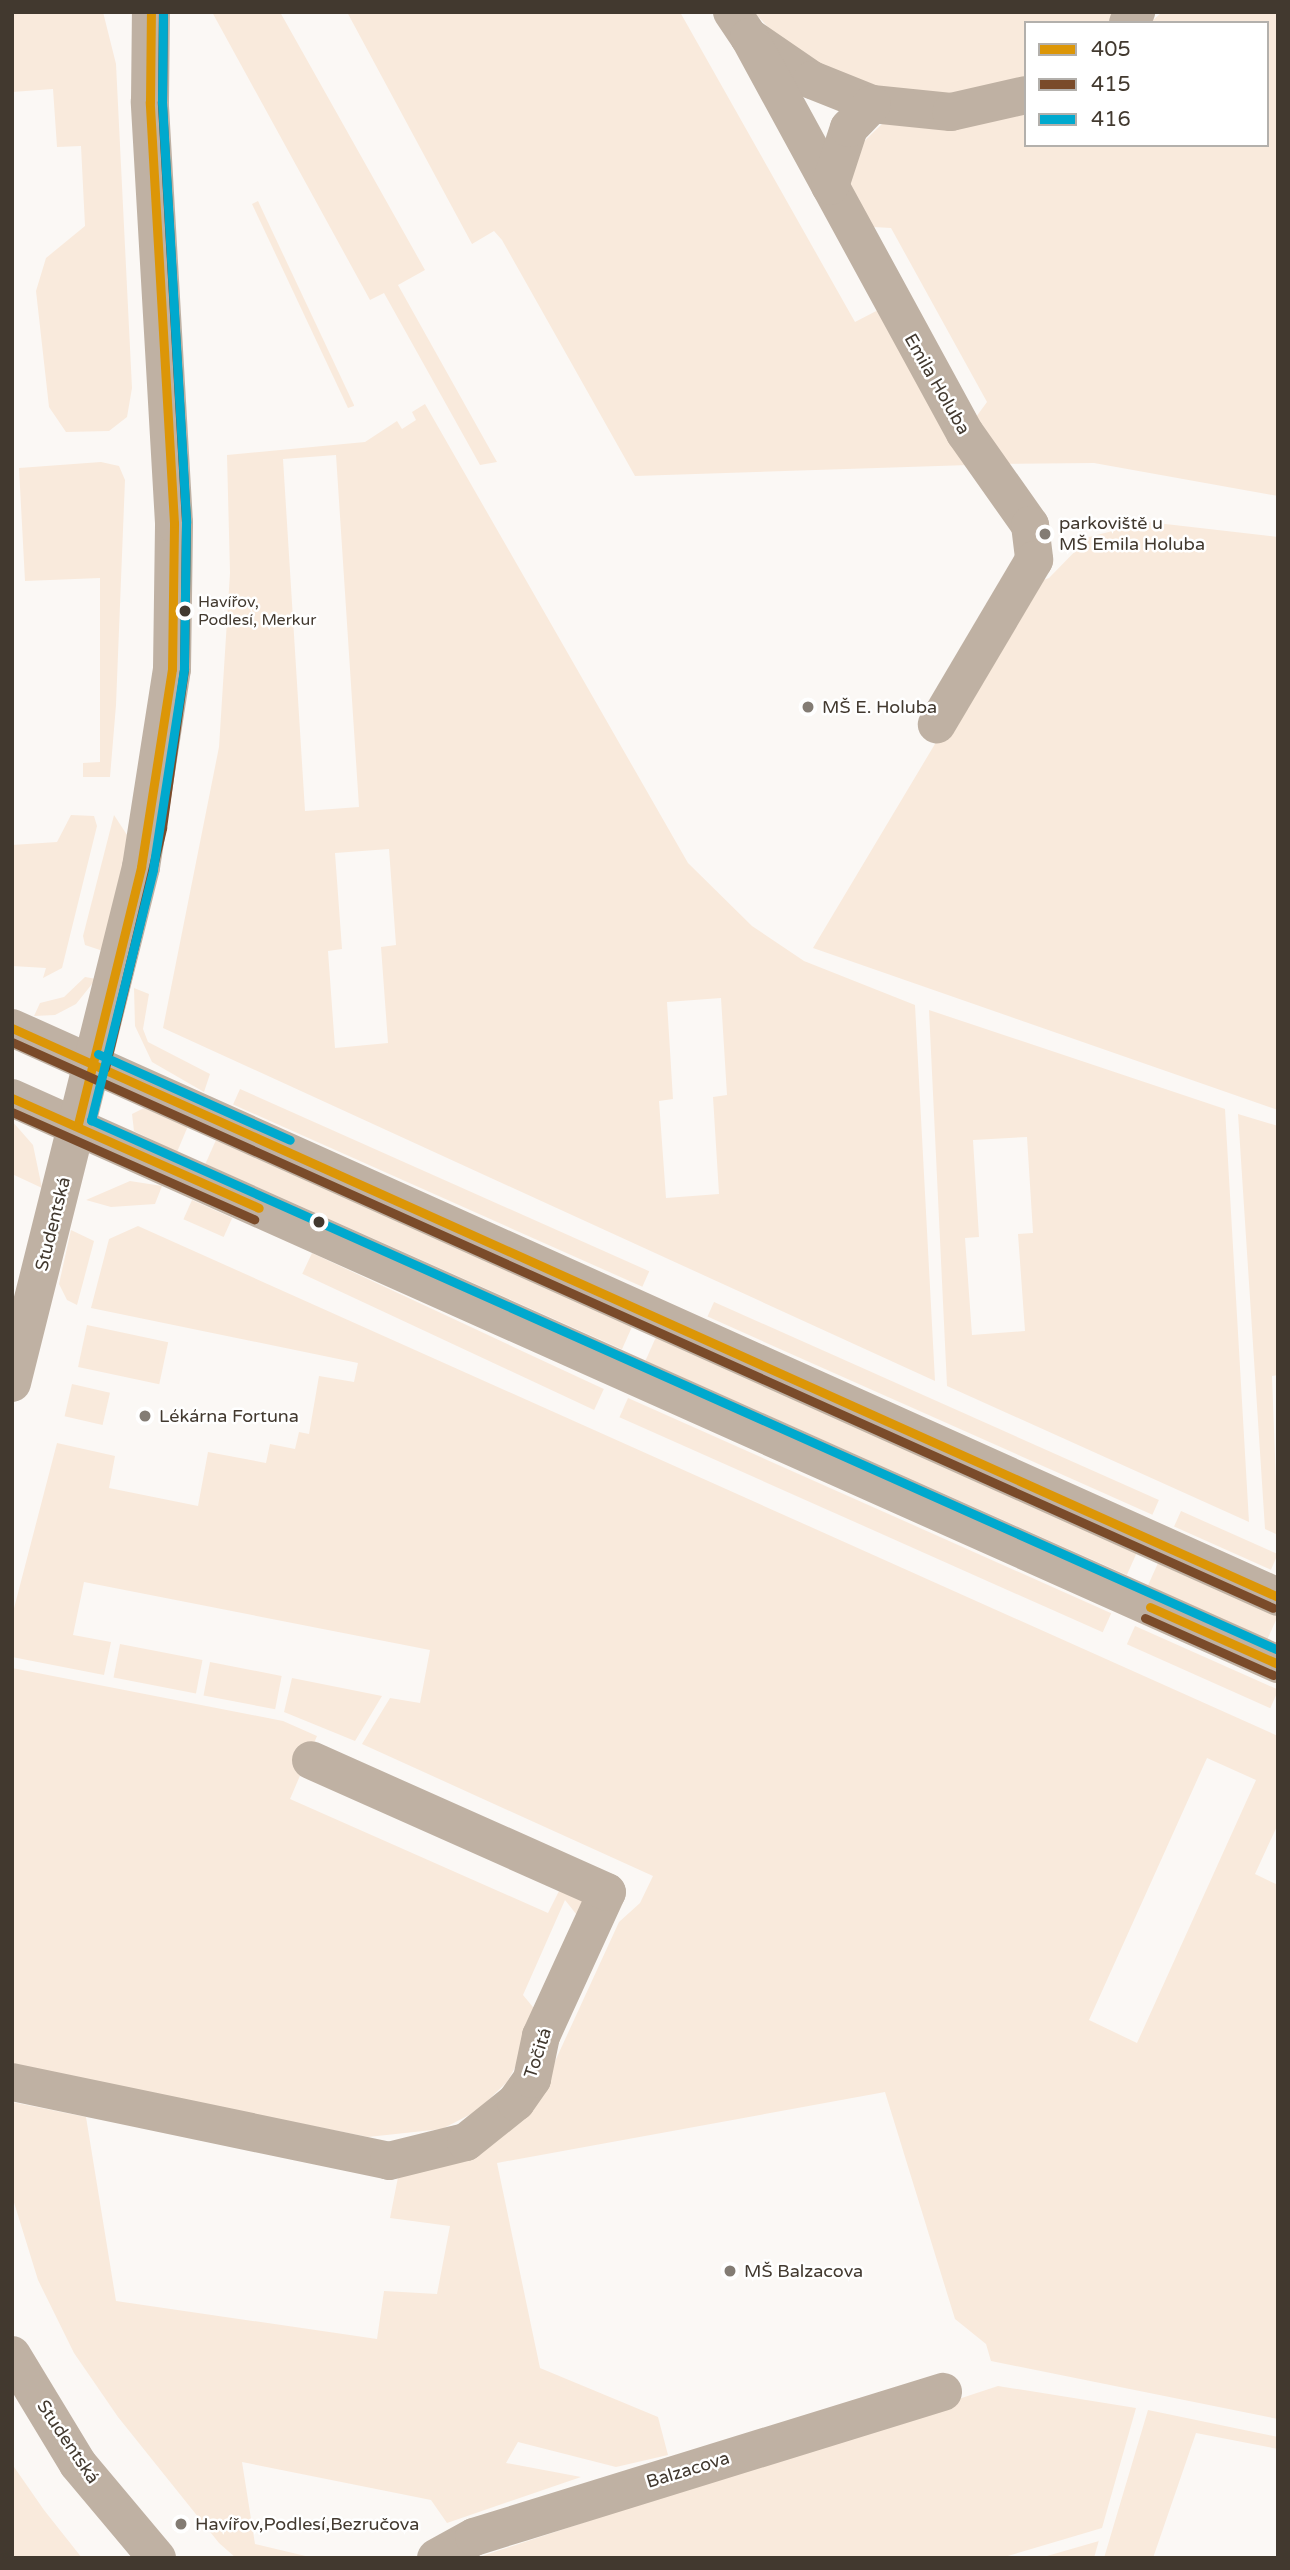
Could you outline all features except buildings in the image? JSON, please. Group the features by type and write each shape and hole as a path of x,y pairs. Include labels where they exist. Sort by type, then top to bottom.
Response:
{"street":[{"name":"Studentská","path":"12,1383 93,1065 150,825 172,669 174,509 150,102 151,12"},
{"path":"741,24 812,80 872,104 951,112 1024,94"},
{"name":"Emila Holuba","path":"741,24 965,433 1030,525 1034,560 937,724"},
{"path":"830,186 849,128 872,104"},
{"path":"12,1028 1278,1597"},
{"path":"12,1098 1278,1664"},
{"name":"Točitá","path":"12,2082 389,2161 466,2142 516,2102 532,2079 541,2036 607,1892 311,1759"},
{"name":"Studentská","path":"12,2355 78,2464 157,2558"},
{"name":"Balzacova","path":"436,2558 474,2537 943,2392"}],"shaded area":[{"path":"12,12 103,12 116,64 132,388 127,417 109,431 66,432 49,407 36,291 46,258 85,226 81,146 57,147 53,89 12,92"},
{"path":"212,12 280,12 425,270 398,285 497,462 480,465 384,293 370,300"},
{"path":"347,12 680,12 855,322 882,308 969,465 635,476 502,240 494,231 472,244"},
{"path":"754,12 1117,12 1109,21 1024,21 1024,81 956,96 849,83 778,38"},
{"path":"1162,12 1278,12 1278,496 1094,463 995,464 968,428 987,402 891,228 856,226 844,173 848,157 883,123 1024,111 1024,147 1269,147 1269,21 1152,21"},
{"path":"258,201 354,406 348,408 252,204"},
{"path":"425,404 688,863 752,926 804,961 915,1005 935,1381 163,1028 219,747 230,573 227,455 365,442 397,421 402,429 416,420 412,412","holes":["336,455 359,807 305,811 283,459","389,849 396,945 381,947 388,1043 335,1048 328,951 342,949 335,853","721,998 727,1095 713,1097 719,1194 666,1198 659,1101 673,1099 667,1002"]},
{"path":"101,462 119,466 125,480 116,705 110,777 83,777 83,763 100,762 100,578 25,581 19,468"},
{"path":"1148,522 1278,537 1278,1110 813,948 1030,585 1049,578 1089,537"},
{"path":"71,815 94,816 97,826 62,968 43,978 46,968 12,966 12,845 57,842"},
{"path":"114,815 129,838 103,951 85,945 83,936"},
{"path":"85,977 96,979 76,1004 55,1015 34,1016 40,1003 64,997"},
{"path":"134,988 149,994 143,1029 148,1042 210,1074 204,1092 152,1062 135,1026"},
{"path":"929,1010 1225,1109 1249,1522 947,1386","holes":["1027,1137 1033,1233 1018,1234 1025,1331 972,1335 965,1238 979,1237 973,1140"]},
{"path":"240,1089 649,1271 642,1287 233,1105"},
{"path":"144,1108 188,1126 177,1152 134,1131 132,1114"},
{"path":"1238,1114 1278,1126 1278,1375 1272,1376 1278,1535 1265,1529"},
{"path":"12,1121 33,1145 42,1188 12,1174"},
{"path":"216,1140 633,1325 622,1349 205,1164"},
{"path":"130,1181 162,1186 155,1204 111,1207 86,1200"},
{"path":"192,1200 232,1218 224,1237 183,1219"},
{"path":"138,1226 1278,1736 1278,1824 1255,1874 1278,1885 1278,2419 991,2361 986,2344 955,2319 885,2092 497,2163 540,2368 658,2417 668,2455 616,2467 518,2442 506,2463 581,2477 447,2523 431,2500 242,2462 255,2544 314,2558 236,2558 219,2543 118,2417 74,2353 38,2280 12,2196 12,2102 86,2117 116,2301 377,2339 384,2291 437,2294 450,2226 390,2218 400,2167 545,2083 619,1922 640,1903 653,1876 362,1744 390,1698 420,1703 430,1650 84,1582 73,1635 111,1642 104,1675 12,1657 12,1616 57,1443 115,1456 109,1488 198,1506 208,1452 266,1463 270,1444 295,1449 299,1432 309,1434 319,1376 354,1382 358,1363 91,1308 109,1239","holes":["1207,1758 1256,1780 1137,2043 1089,2020"]},
{"path":"71,1230 94,1241 77,1305 67,1300 59,1284"},
{"path":"312,1253 604,1389 594,1410 302,1274"},
{"path":"714,1302 1159,1500 1152,1515 707,1317"},
{"path":"87,1325 168,1342 159,1384 78,1367"},
{"path":"656,1337 1137,1551 1127,1575 645,1361"},
{"path":"72,1384 110,1393 103,1425 65,1416"},
{"path":"628,1398 1111,1613 1103,1632 619,1417"},
{"path":"1181,1511 1278,1554 1271,1570 1174,1527"},
{"path":"1158,1563 1278,1616 1268,1639 1148,1586"},
{"path":"1135,1626 1278,1690 1270,1708 1127,1644"},
{"path":"120,1644 202,1660 196,1693 114,1677"},
{"path":"210,1662 282,1676 275,1709 204,1695"},
{"path":"12,1668 283,1721 317,1736 290,1799 548,1913 559,1891 582,1888 584,1924 565,1900 523,1995 542,2018 507,2082 477,2111 442,2129 368,2137 12,2066"},
{"path":"292,1678 382,1696 355,1741 284,1712"},
{"path":"998,2386 1136,2408 1102,2528 1001,2558 476,2558"},
{"path":"1148,2410 1278,2437 1278,2449 1196,2433 1153,2558 1104,2558"},
{"path":"12,2464 44,2510 82,2558 12,2558"},
{"path":"1099,2541 1094,2558 1040,2558"}],"transit line":[{"name":"405","path":"78,1124 141,867 172,669 174,523 150,102 151,12"},
{"name":"415","path":"105,1068 162,828 184,669 186,522 162,102 163,12"},
{"name":"416","path":"163,12 162,102 186,522 184,669 153,870 91,1120 1278,1650"},
{"name":"405","path":"12,1028 1278,1597"},
{"name":"415","path":"12,1042 1273,1608"},
{"name":"416","path":"98,1054 290,1140"},
{"name":"405","path":"12,1098 259,1208"},
{"name":"415","path":"12,1112 254,1219"},
{"name":"405","path":"1150,1607 1278,1664"},
{"name":"415","path":"1145,1618 1273,1675"}],"place":[{"name":"parkoviště u MŠ Emila Holuba","path":"1045,534"},
{"name":"Havířov, Podlesí, Merkur","path":"185,611"},
{"name":"MŠ E. Holuba","path":"808,707"},
{"name":"Lékárna Fortuna","path":"145,1416"},
{"name":"MŠ Balzacova","path":"730,2271"},
{"name":"Havířov,Podlesí,Bezručova","path":"181,2524"}]}
